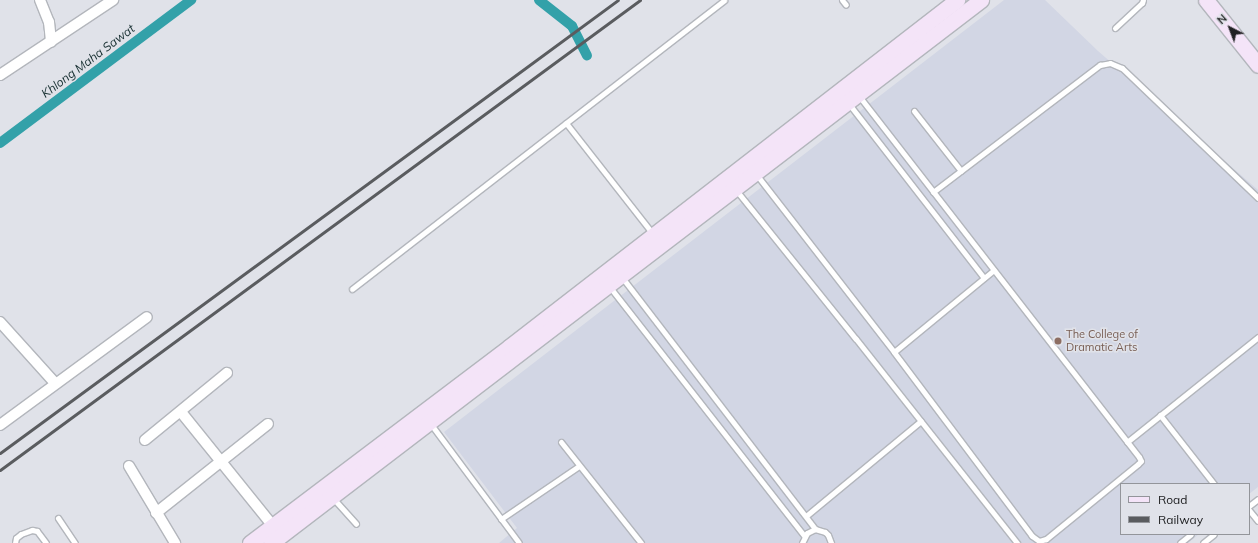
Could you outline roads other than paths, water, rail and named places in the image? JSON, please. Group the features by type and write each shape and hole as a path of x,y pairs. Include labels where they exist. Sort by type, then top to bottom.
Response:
{"main road":[{"path":"250,543 617,271 755,172 855,93 957,0"},
{"path":"617,271 654,234 855,93 981,0"},
{"path":"1206,0 1258,65"},
{"path":"271,543 430,423 604,281"}],"street":[{"path":"40,0 48,22 51,42"},
{"path":"0,75 113,0"},
{"path":"0,426 55,383 147,317"},
{"path":"0,322 55,383"},
{"path":"145,440 227,373"},
{"path":"181,412 273,526"},
{"path":"156,513 268,424"},
{"path":"129,466 175,543"}],"lane":[{"path":"352,289 724,0"},
{"path":"842,0 846,5"},
{"path":"1115,28 1142,3 1143,0"},
{"path":"934,192 1100,65 1110,63 1122,68 1258,198"},
{"path":"755,172 894,352 1032,536 1039,541 1046,539 1141,461 934,192 855,93"},
{"path":"855,93 984,278"},
{"path":"914,111 961,171"},
{"path":"566,123 654,234"},
{"path":"734,188 1017,543"},
{"path":"894,352 994,270"},
{"path":"617,271 815,529 825,532 831,543"},
{"path":"604,281 804,536"},
{"path":"1127,442 1258,338"},
{"path":"1160,415 1213,483"},
{"path":"806,516 921,421"},
{"path":"430,423 519,543"},
{"path":"560,442 641,543"},
{"path":"501,519 580,466"},
{"path":"332,496 356,524"},
{"path":"1250,505 1258,499"},
{"path":"1250,511 1258,521"},
{"path":"58,518 75,543"},
{"path":"802,543 804,536 811,530 815,529"},
{"path":"14,543 16,538 32,530 37,531 46,543"},
{"path":"1180,543 1190,535"},
{"path":"1203,543 1213,535"}],"waterway":[{"name":"Khlong Maha Sawat","path":"0,143 191,0"},
{"path":"539,0 572,26 587,55"}],"railway":[{"path":"0,453 618,0"},
{"path":"0,470 640,0"}],"place":[{"name":"The College of Dramatic Arts","path":"1058,341"}]}
